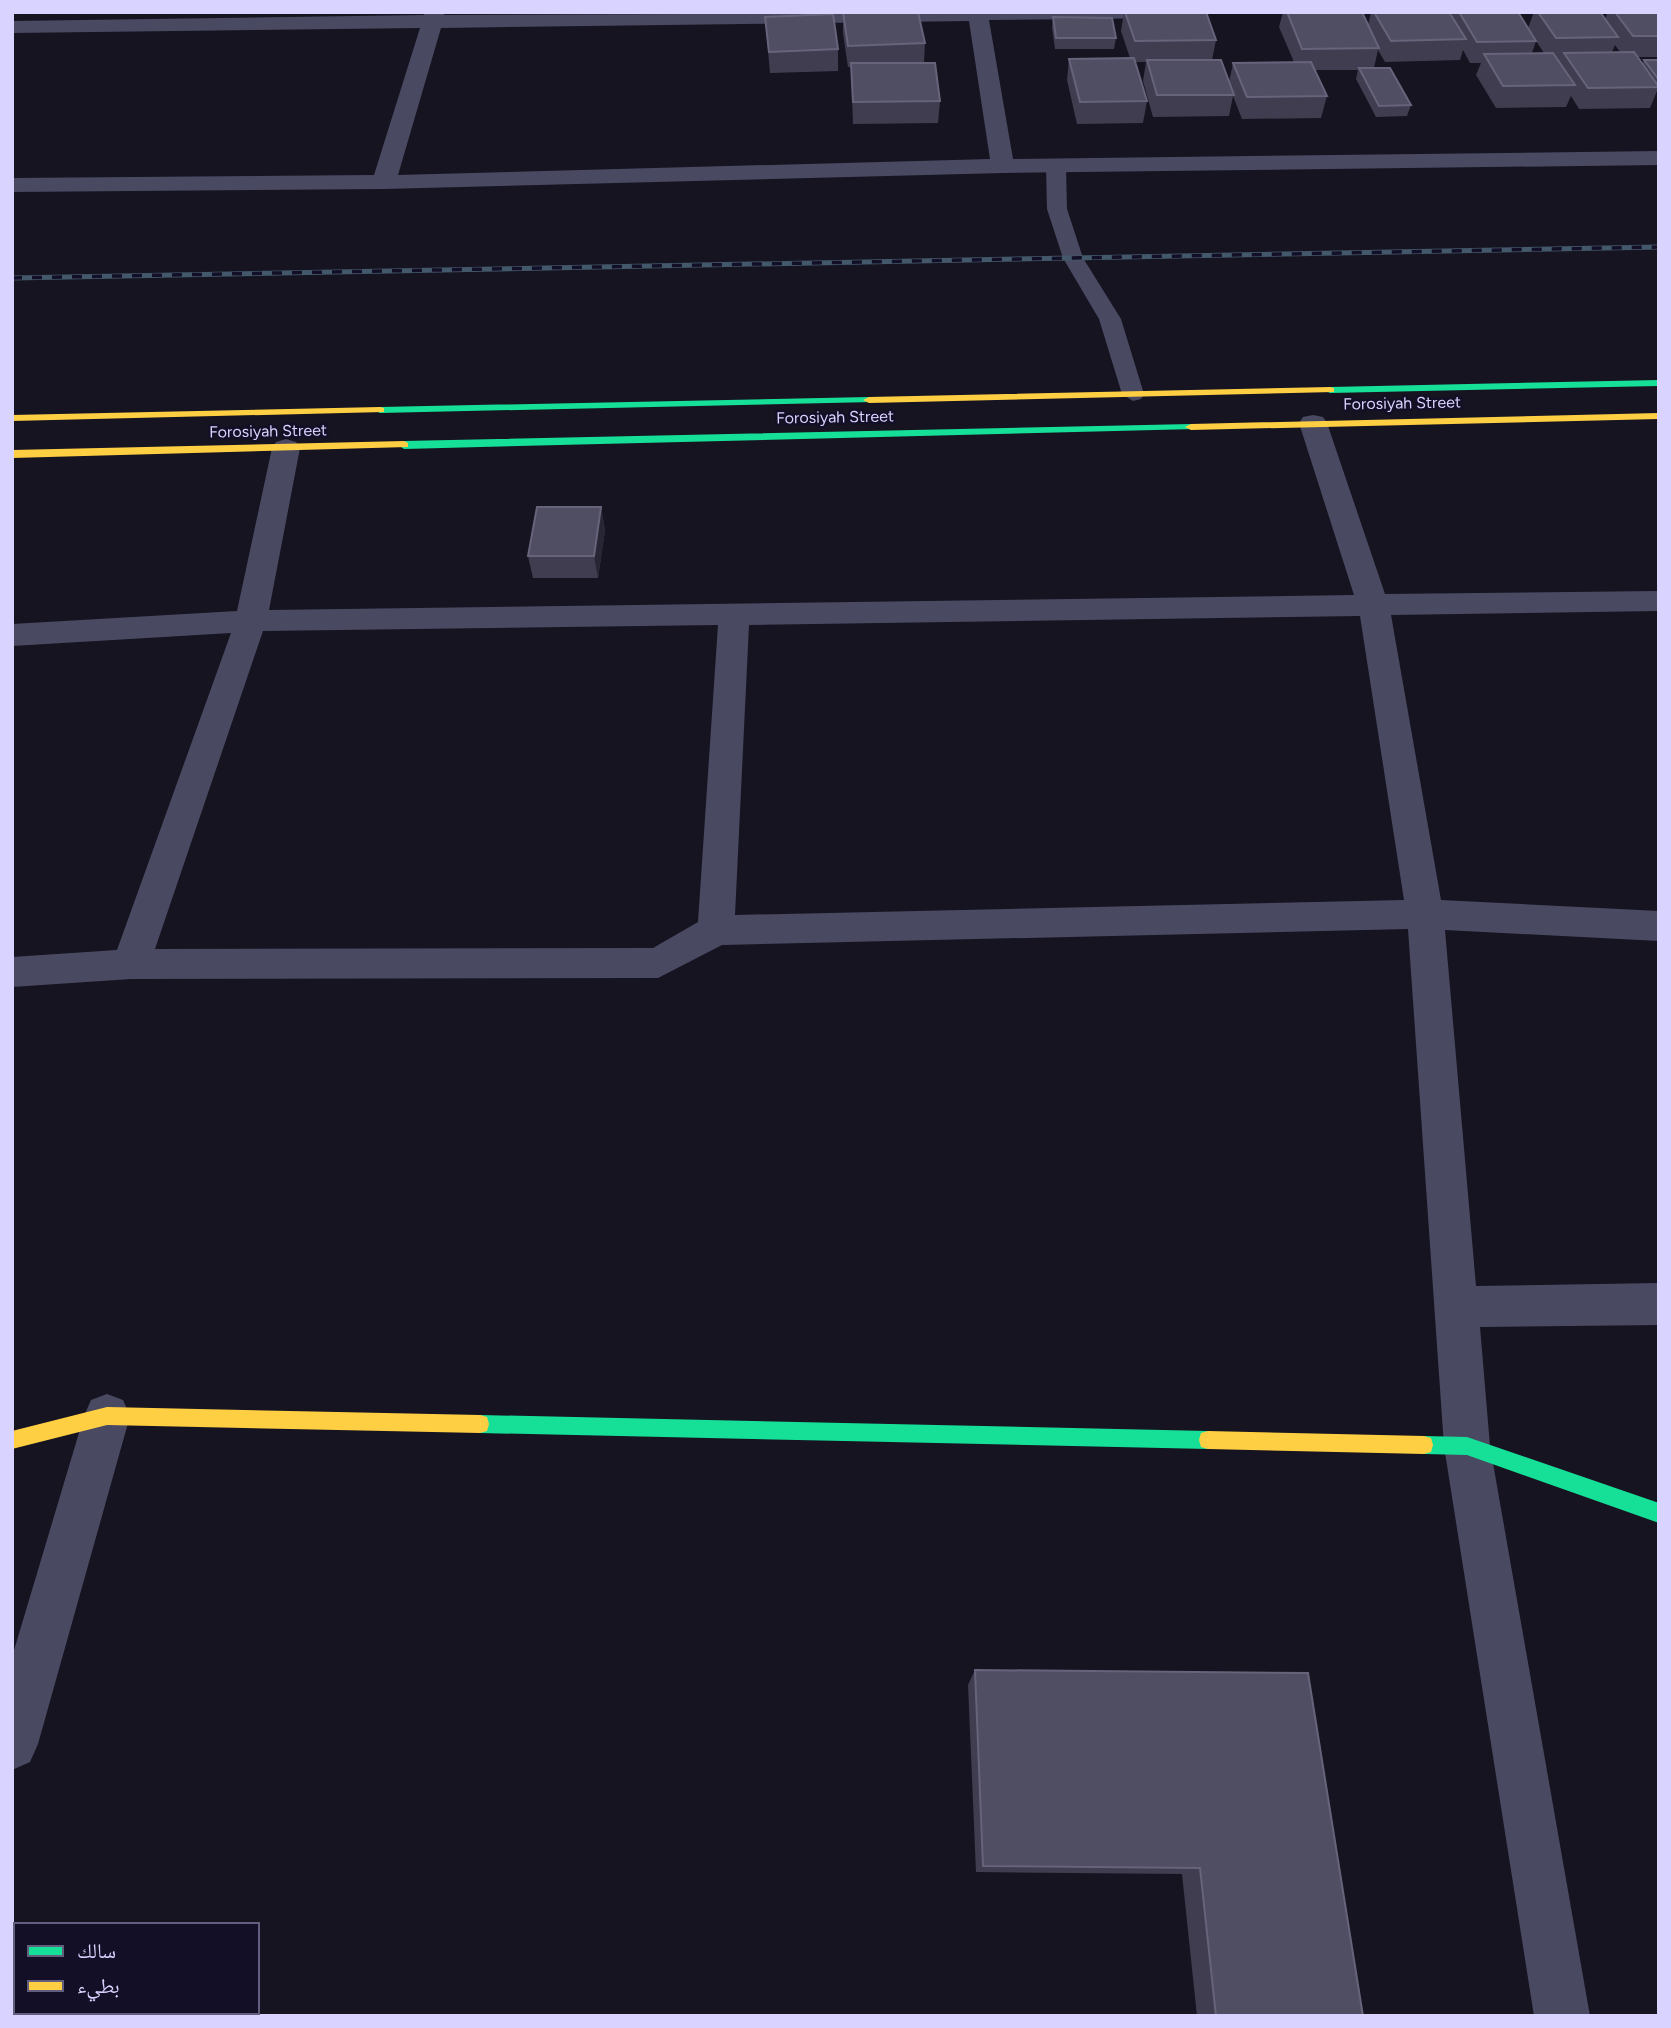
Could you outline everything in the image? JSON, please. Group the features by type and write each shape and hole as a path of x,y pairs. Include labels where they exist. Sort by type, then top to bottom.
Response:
{"main road":[{"name":"Forosiyah Street","path":"12,418 1659,383"},
{"name":"Forosiyah Street","path":"12,454 1659,415"},
{"path":"12,1440 107,1416 1467,1446 1659,1513"}],"street":[{"path":"12,27 85,19 1167,12"},
{"path":"978,13 1003,166"},
{"path":"384,182 434,17"},
{"path":"12,185 384,182 1003,166 1659,158"},
{"path":"1312,423 1374,607 1424,914 1467,1446 1562,2016"},
{"path":"131,964 251,621 286,448"},
{"path":"12,635 251,621 1659,601"},
{"path":"716,930 734,615"},
{"path":"12,972 131,964 658,963 716,930 1424,914 1659,926"},
{"path":"1457,1307 1659,1304"},
{"path":"12,1744 107,1416"}],"lane":[{"path":"1056,166 1057,209 1073,258 1110,319 1133,394"}],"building":[{"path":"843,12 918,12 925,43 848,46"},
{"path":"1125,12 1206,12 1216,40 1135,41"},
{"path":"1287,12 1362,12 1379,48 1302,49"},
{"path":"1374,12 1449,12 1466,39 1391,41"},
{"path":"1459,12 1518,12 1536,41 1477,42"},
{"path":"1538,12 1600,12 1618,37 1556,38"},
{"path":"1615,12 1659,12 1659,36 1633,36"},
{"path":"833,14 838,49 769,52 765,17"},
{"path":"1053,17 1112,18 1116,38 1056,38"},
{"path":"1634,52 1659,87 1588,88 1564,53"},
{"path":"1553,53 1575,85 1503,86 1484,54"},
{"path":"1134,58 1147,101 1080,102 1069,59"},
{"path":"1147,60 1221,60 1234,95 1157,95"},
{"path":"1644,60 1659,60 1659,80"},
{"path":"1311,62 1327,96 1247,97 1233,63"},
{"path":"851,63 935,63 940,101 853,102"},
{"path":"1359,68 1390,68 1411,105 1379,106"},
{"path":"537,507 601,507 594,556 528,556"},
{"path":"975,1670 1308,1673 1363,2016 1216,2016 1200,1868 983,1866"}],"railway":[{"path":"12,278 1659,247"}],"traffic: fast":[{"path":"1330,390 1659,383"},
{"path":"380,410 869,400"},
{"path":"404,445 1191,427"},
{"path":"480,1424 1208,1440"},
{"path":"1424,1445 1467,1446 1659,1513"}],"traffic: slow":[{"path":"869,400 1330,390"},
{"path":"12,418 380,410"},
{"path":"1191,427 1659,416"},
{"path":"12,454 404,445"},
{"path":"12,1440 107,1416 480,1424"},
{"path":"1208,1440 1424,1445"}]}
